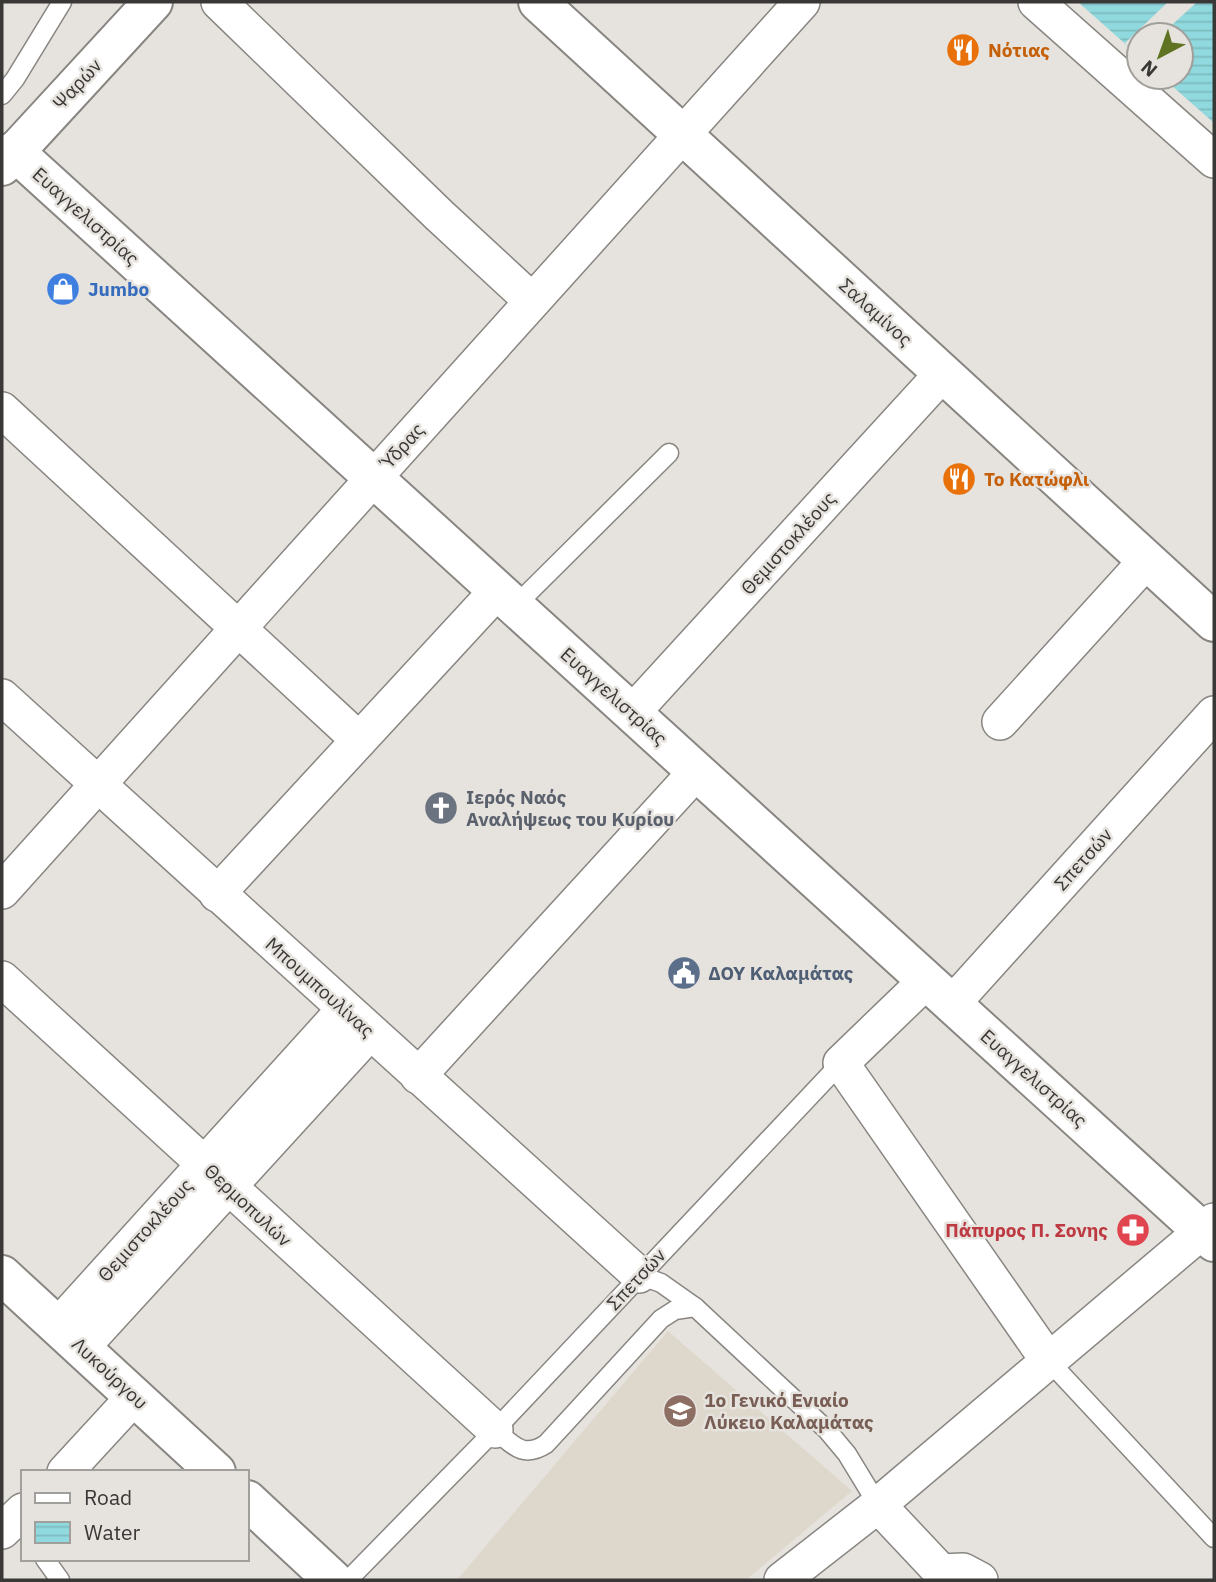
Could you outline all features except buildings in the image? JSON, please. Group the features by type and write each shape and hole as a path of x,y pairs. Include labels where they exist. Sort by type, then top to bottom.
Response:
{"street":[{"name":"Ψαρών","path":"8,159 153,2"},
{"path":"219,2 532,301"},
{"name":"Σαλαμίνος","path":"538,2 1214,622"},
{"name":"Ύδρας","path":"2,891 802,2"},
{"path":"1036,2 1214,160"},
{"name":"Ευαγγελιστρίας","path":"8,159 374,478 940,992 1210,1231"},
{"name":"Θεμιστοκλέους","path":"632,713 943,373"},
{"path":"2,410 359,740"},
{"path":"1000,722 1147,560"},
{"path":"217,894 359,740 507,598"},
{"name":"Μπουμπουλίνας","path":"2,697 639,1275"},
{"name":"Σπετσών","path":"841,1063 940,992 1214,714"},
{"path":"418,1076 697,771"},
{"name":"Θερμοπυλών","path":"2,979 495,1430"},
{"name":"Θεμιστοκλέους","path":"70,1336 358,1021"},
{"path":"841,1063 1048,1360"},
{"path":"782,1580 878,1505 1048,1360 1210,1231"},
{"name":"Λυκούργου","path":"2,1275 214,1470"},
{"path":"67,1470 135,1396"},
{"path":"248,1501 333,1580"},
{"path":"878,1505 936,1576 962,1571 980,1580"}],"lane":[{"path":"2,95 15,79 62,2"},
{"path":"507,598 669,453"},
{"name":"Σπετσών","path":"348,1580 495,1430 841,1063"},
{"path":"639,1275 660,1283 695,1307 827,1430 847,1454 878,1505"},
{"path":"495,1430 524,1451 536,1450 546,1444 661,1319 675,1310 695,1307"},
{"path":"1048,1360 1214,1538"},
{"path":"46,1561 60,1580"}],"shaded area":[{"name":"1ο Γενικό Ενιαίο Λύκειο Καλαμάτας","path":"668,1331 852,1491 746,1580 457,1580"}],"water":[{"path":"1078,2 1214,2 1214,123 1178,91 1195,91 1195,21 1125,21 1125,44"}],"pier":[{"path":"1168,2 1197,2 1176,21 1148,21"}],"place":[{"name":"Νότιας","path":"963,50"},
{"name":"Jumbo","path":"63,289"},
{"name":"Το Κατώφλι","path":"959,479"},
{"name":"Ιερός Ναός Αναλήψεως του Κυρίου","path":"441,808"},
{"name":"ΔΟΥ Καλαμάτας","path":"684,973"},
{"name":"Πάπυρος Π. Σονης","path":"1133,1230"},
{"name":"1ο Γενικό Ενιαίο Λύκειο Καλαμάτας","path":"680,1411"}]}
